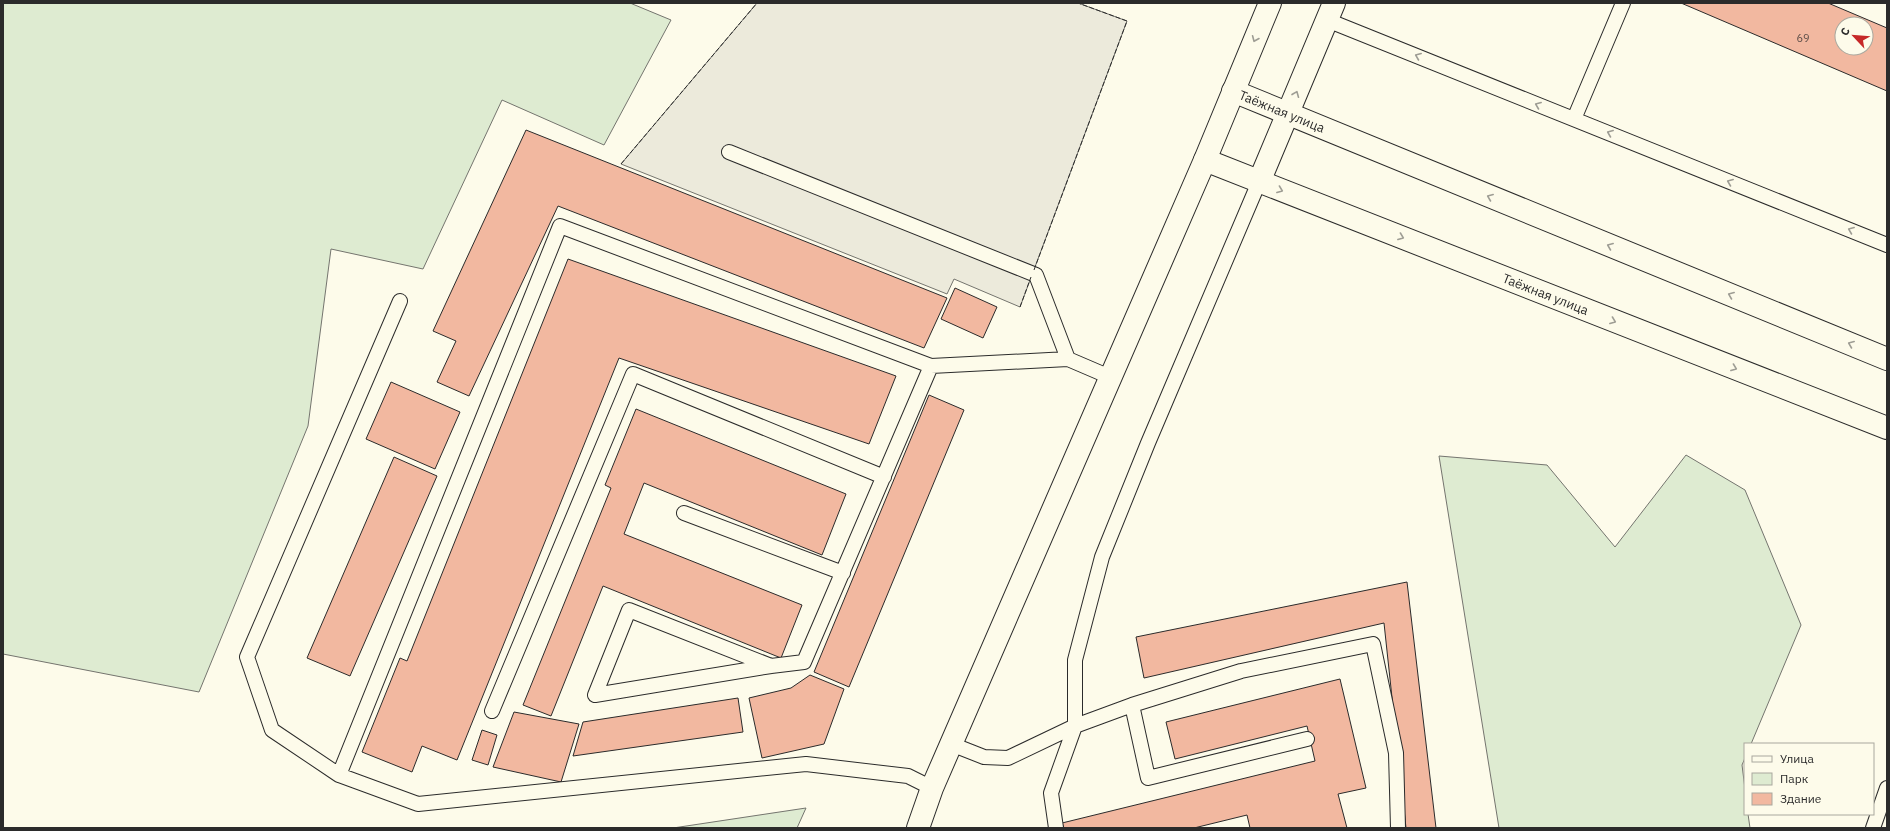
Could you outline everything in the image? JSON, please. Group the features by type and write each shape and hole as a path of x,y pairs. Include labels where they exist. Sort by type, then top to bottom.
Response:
{"street":[{"path":"918,828 932,788 1205,160 1270,3"},
{"path":"1259,182 1330,11"},
{"name":"Таёжная улица","path":"1233,91 1887,359"},
{"name":"Таёжная улица","path":"1205,160 1887,428"}],"lane":[{"path":"1574,119 1623,3"},
{"path":"1330,11 1574,119 1887,245"},
{"path":"729,152 1036,275 1068,359"},
{"path":"1056,828 1051,793 1075,726 1075,660 1102,557 1148,443 1259,182"},
{"path":"339,775 560,226 931,366 1068,359 1110,377"},
{"path":"400,301 247,657 272,730 339,775 418,804 806,764 908,776 932,788"},
{"path":"771,666 630,610 595,695 804,662 931,366"},
{"path":"492,711 633,374 884,477"},
{"path":"684,513 843,573"},
{"path":"951,744 984,757 1008,758 1075,726 1132,705 1241,671 1373,644 1396,753 1398,828"},
{"path":"1132,705 1148,778 1307,739"},
{"path":"1873,828 1887,788"}],"green space":[{"path":"3,3 630,3 671,20 604,145 502,100 423,269 331,249 308,426 199,692 3,654"},
{"path":"1686,455 1745,490 1801,625 1751,743 1744,743 1744,760 1742,765 1744,781 1744,815 1748,815 1750,828 1499,828 1439,456 1547,465 1615,547"},
{"path":"806,808 797,828 673,828"}],"shaded area":[{"path":"757,3 1078,3 1127,21 1020,307 954,279 947,294 621,164"}],"building":[{"path":"1681,3 1828,3 1859,16 1834,16 1834,56 1874,56 1874,22 1887,28 1887,91"},
{"path":"526,130 947,298 924,348 558,206 469,396 437,382 456,341 433,331"},
{"path":"568,259 896,376 869,444 619,358 457,760 422,746 412,772 362,752 400,658 407,661"},
{"path":"955,288 997,307 983,338 941,319"},
{"path":"391,382 460,412 435,469 366,439"},
{"path":"929,395 964,410 849,687 814,672"},
{"path":"636,409 846,494 822,555 644,483 624,534 802,605 781,658 603,586 551,716 523,705 611,488 605,485"},
{"path":"394,457 437,476 350,676 307,658"},
{"path":"1407,582 1436,828 1406,828 1384,623 1144,678 1136,637"},
{"path":"810,675 844,689 824,744 762,758 749,698 791,688"},
{"path":"1340,679 1366,788 1338,794 1347,828 1250,828 1247,815 1194,828 1064,828 1062,823 1315,761 1307,726 1175,759 1166,722"},
{"path":"738,698 743,732 573,756 583,722"},
{"path":"514,712 579,724 561,782 493,767"},
{"path":"482,730 497,735 488,765 472,760"}],"fence":[{"path":"621,164 757,3"},
{"path":"1034,270 1127,21 1078,3"},
{"path":"1020,307 1031,277"}]}
